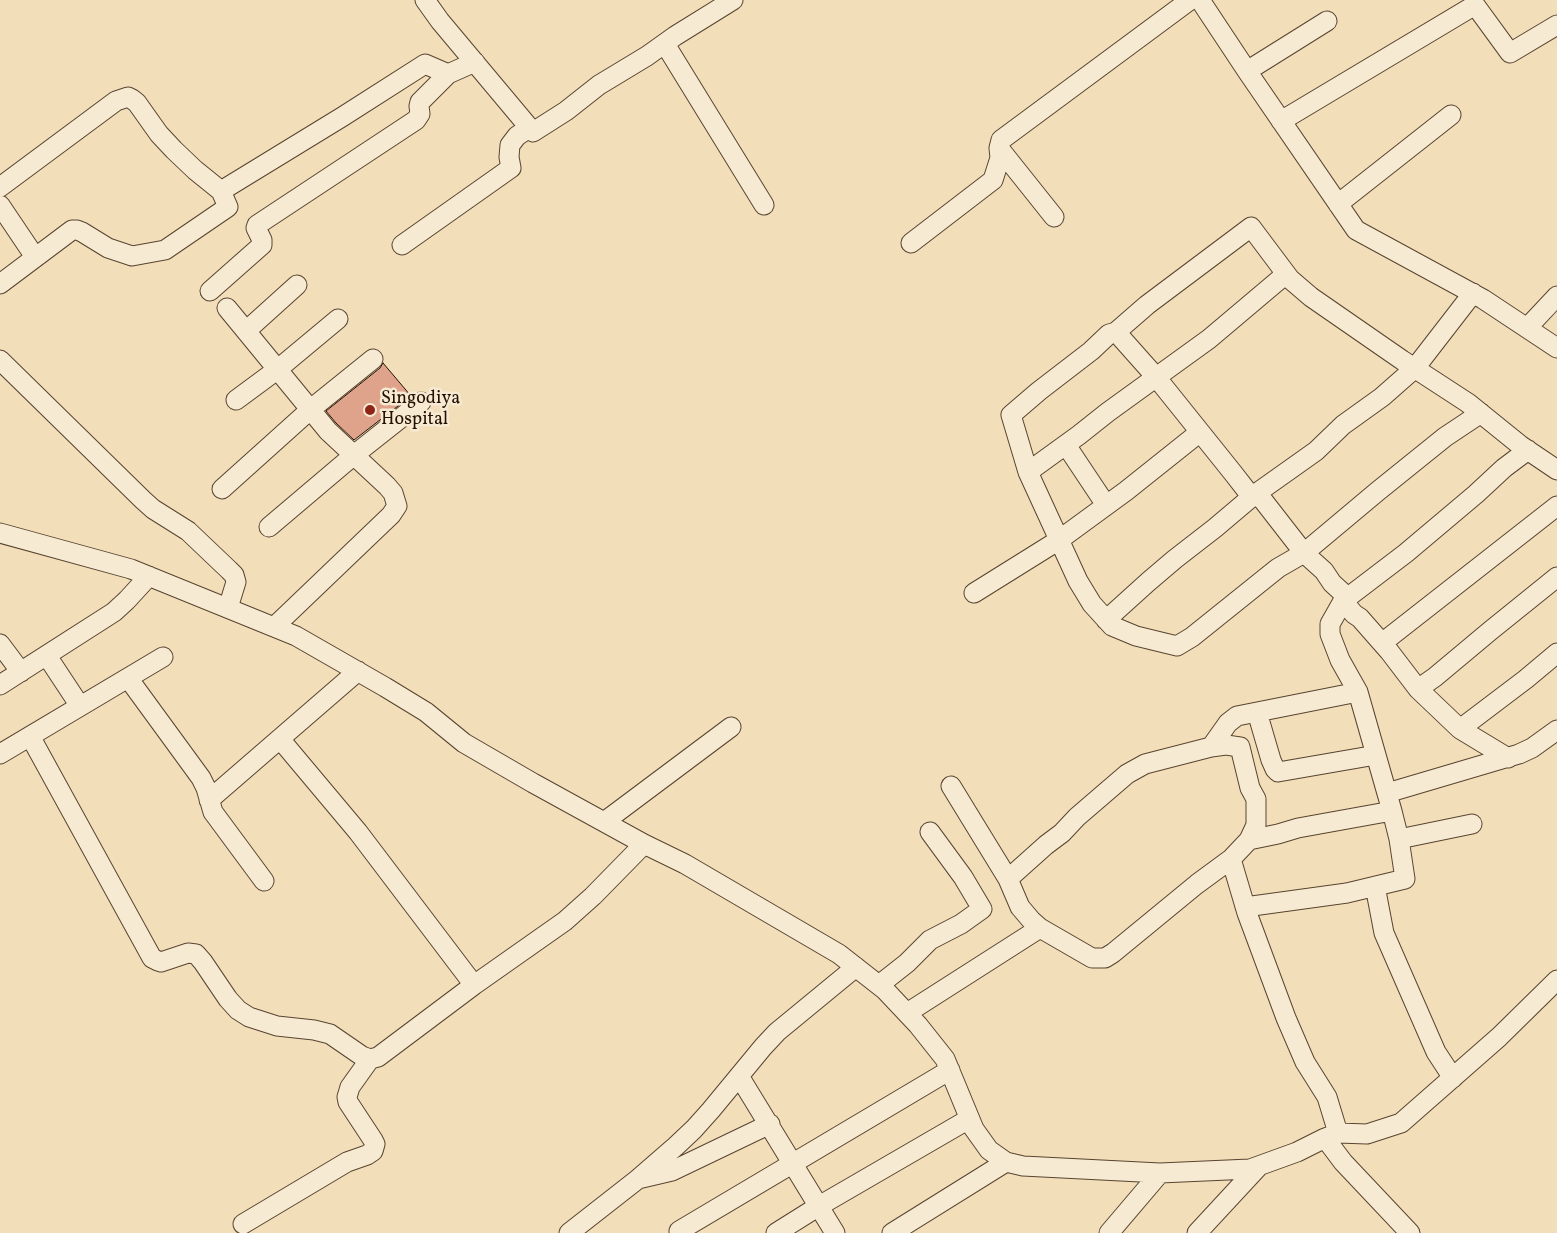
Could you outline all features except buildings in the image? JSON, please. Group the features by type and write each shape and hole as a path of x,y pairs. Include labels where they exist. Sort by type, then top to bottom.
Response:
{"street":[{"path":"425,0 440,21 533,132 566,111 598,85 733,0"},
{"path":"911,243 993,180 1000,158 999,148 1001,140 1190,0"},
{"path":"1200,0 1356,230 1473,293 1557,348"},
{"path":"1281,121 1475,5 1510,53 1557,26"},
{"path":"1247,71 1327,21"},
{"path":"665,44 764,205"},
{"path":"210,291 262,245 262,240 256,228 257,225 416,120 420,114 420,102 448,74 475,62"},
{"path":"221,191 342,118 425,64 448,74"},
{"path":"0,187 116,101 128,98 137,103 159,134 174,150 221,191 228,207 165,250 132,256 108,248 77,230 68,233 0,284"},
{"path":"1338,204 1451,115"},
{"path":"402,245 511,168 508,158 510,145 517,136 529,128"},
{"path":"999,148 1054,217"},
{"path":"0,205 35,257"},
{"path":"1481,413 1445,438 1304,553 1278,568 1192,637 1177,646 1136,636 1112,626 1092,604 1078,581 1028,472 1012,415 1039,391 1092,351 1109,334 1116,332 1147,305 1251,227 1286,274 1311,297 1468,402 1528,450 1557,470"},
{"path":"1028,472 1209,339 1286,274"},
{"path":"246,331 297,285"},
{"path":"1106,620 1148,582 1254,495 1316,451 1344,425 1382,397 1415,368 1473,293"},
{"path":"1527,328 1557,296"},
{"path":"227,308 328,430 388,486 394,493 397,506 395,511 274,627"},
{"path":"236,400 278,369 338,319"},
{"path":"1116,332 1156,377 1247,491 1262,499 1304,553 1324,571 1332,584 1345,595 1344,601 1354,614 1360,618 1382,643 1418,689 1460,729 1508,758"},
{"path":"222,489 311,409 373,359"},
{"path":"0,360 143,500 153,509 188,531 234,575 236,582 228,608"},
{"path":"270,527 354,455 421,402"},
{"path":"974,593 1059,540 1200,432"},
{"path":"1066,444 1106,505"},
{"path":"1245,907 1347,893 1405,879 1399,839 1390,802 1358,692 1340,660 1330,634 1330,624 1344,601 1528,450"},
{"path":"1382,643 1557,506"},
{"path":"0,533 131,569 296,636 426,712 464,743 533,784 685,864 839,954 879,985 908,1013 945,1059 974,1129 989,1150 1006,1162 1023,1166 1160,1172 1250,1169 1297,1152 1331,1136 1367,1134 1401,1123 1500,1037 1557,980"},
{"path":"0,685 114,612 128,600 149,576"},
{"path":"1418,689 1557,577"},
{"path":"0,644 21,672"},
{"path":"1460,729 1557,653"},
{"path":"47,656 80,706"},
{"path":"0,754 163,657"},
{"path":"209,800 358,671"},
{"path":"128,678 201,778 213,812 219,822 264,881"},
{"path":"1212,747 1232,719 1257,712 1358,692"},
{"path":"1257,712 1271,760 1278,772 1376,755"},
{"path":"604,822 731,727"},
{"path":"1249,840 1278,834 1390,802 1519,754 1532,748 1557,730"},
{"path":"30,736 152,958 161,962 188,953 196,954 228,999 238,1010 249,1017 277,1026 314,1030 330,1034 370,1060"},
{"path":"280,739 358,832 474,985"},
{"path":"951,786 1008,880 1020,907 1031,920 1040,928 1092,958 1105,958 1197,884 1231,860 1249,840 1256,825 1256,799 1250,788 1240,747 1226,745 1212,747 1145,764 1127,774 1078,817 1062,834 1046,845 1008,880"},
{"path":"1399,839 1472,824"},
{"path":"879,985 908,963 930,940 961,924 982,909 963,877 930,832"},
{"path":"243,1224 347,1162 373,1151 375,1144 348,1102 347,1097 350,1087 370,1060 378,1057 474,985 565,922 644,844"},
{"path":"1231,860 1245,907 1286,1018 1305,1062 1327,1097 1331,1136 1343,1162 1410,1233"},
{"path":"1375,886 1384,933 1436,1052 1453,1078"},
{"path":"908,1013 1040,928"},
{"path":"570,1233 638,1179 694,1129 777,1032 856,967"},
{"path":"679,1231 950,1070"},
{"path":"739,1076 835,1233"},
{"path":"776,1233 969,1119"},
{"path":"638,1179 672,1171 770,1124"},
{"path":"892,1233 1006,1162"},
{"path":"1197,1233 1259,1166"},
{"path":"1109,1233 1160,1172"}],"place":[{"name":"Singodiya Hospital","path":"370,410"}]}
